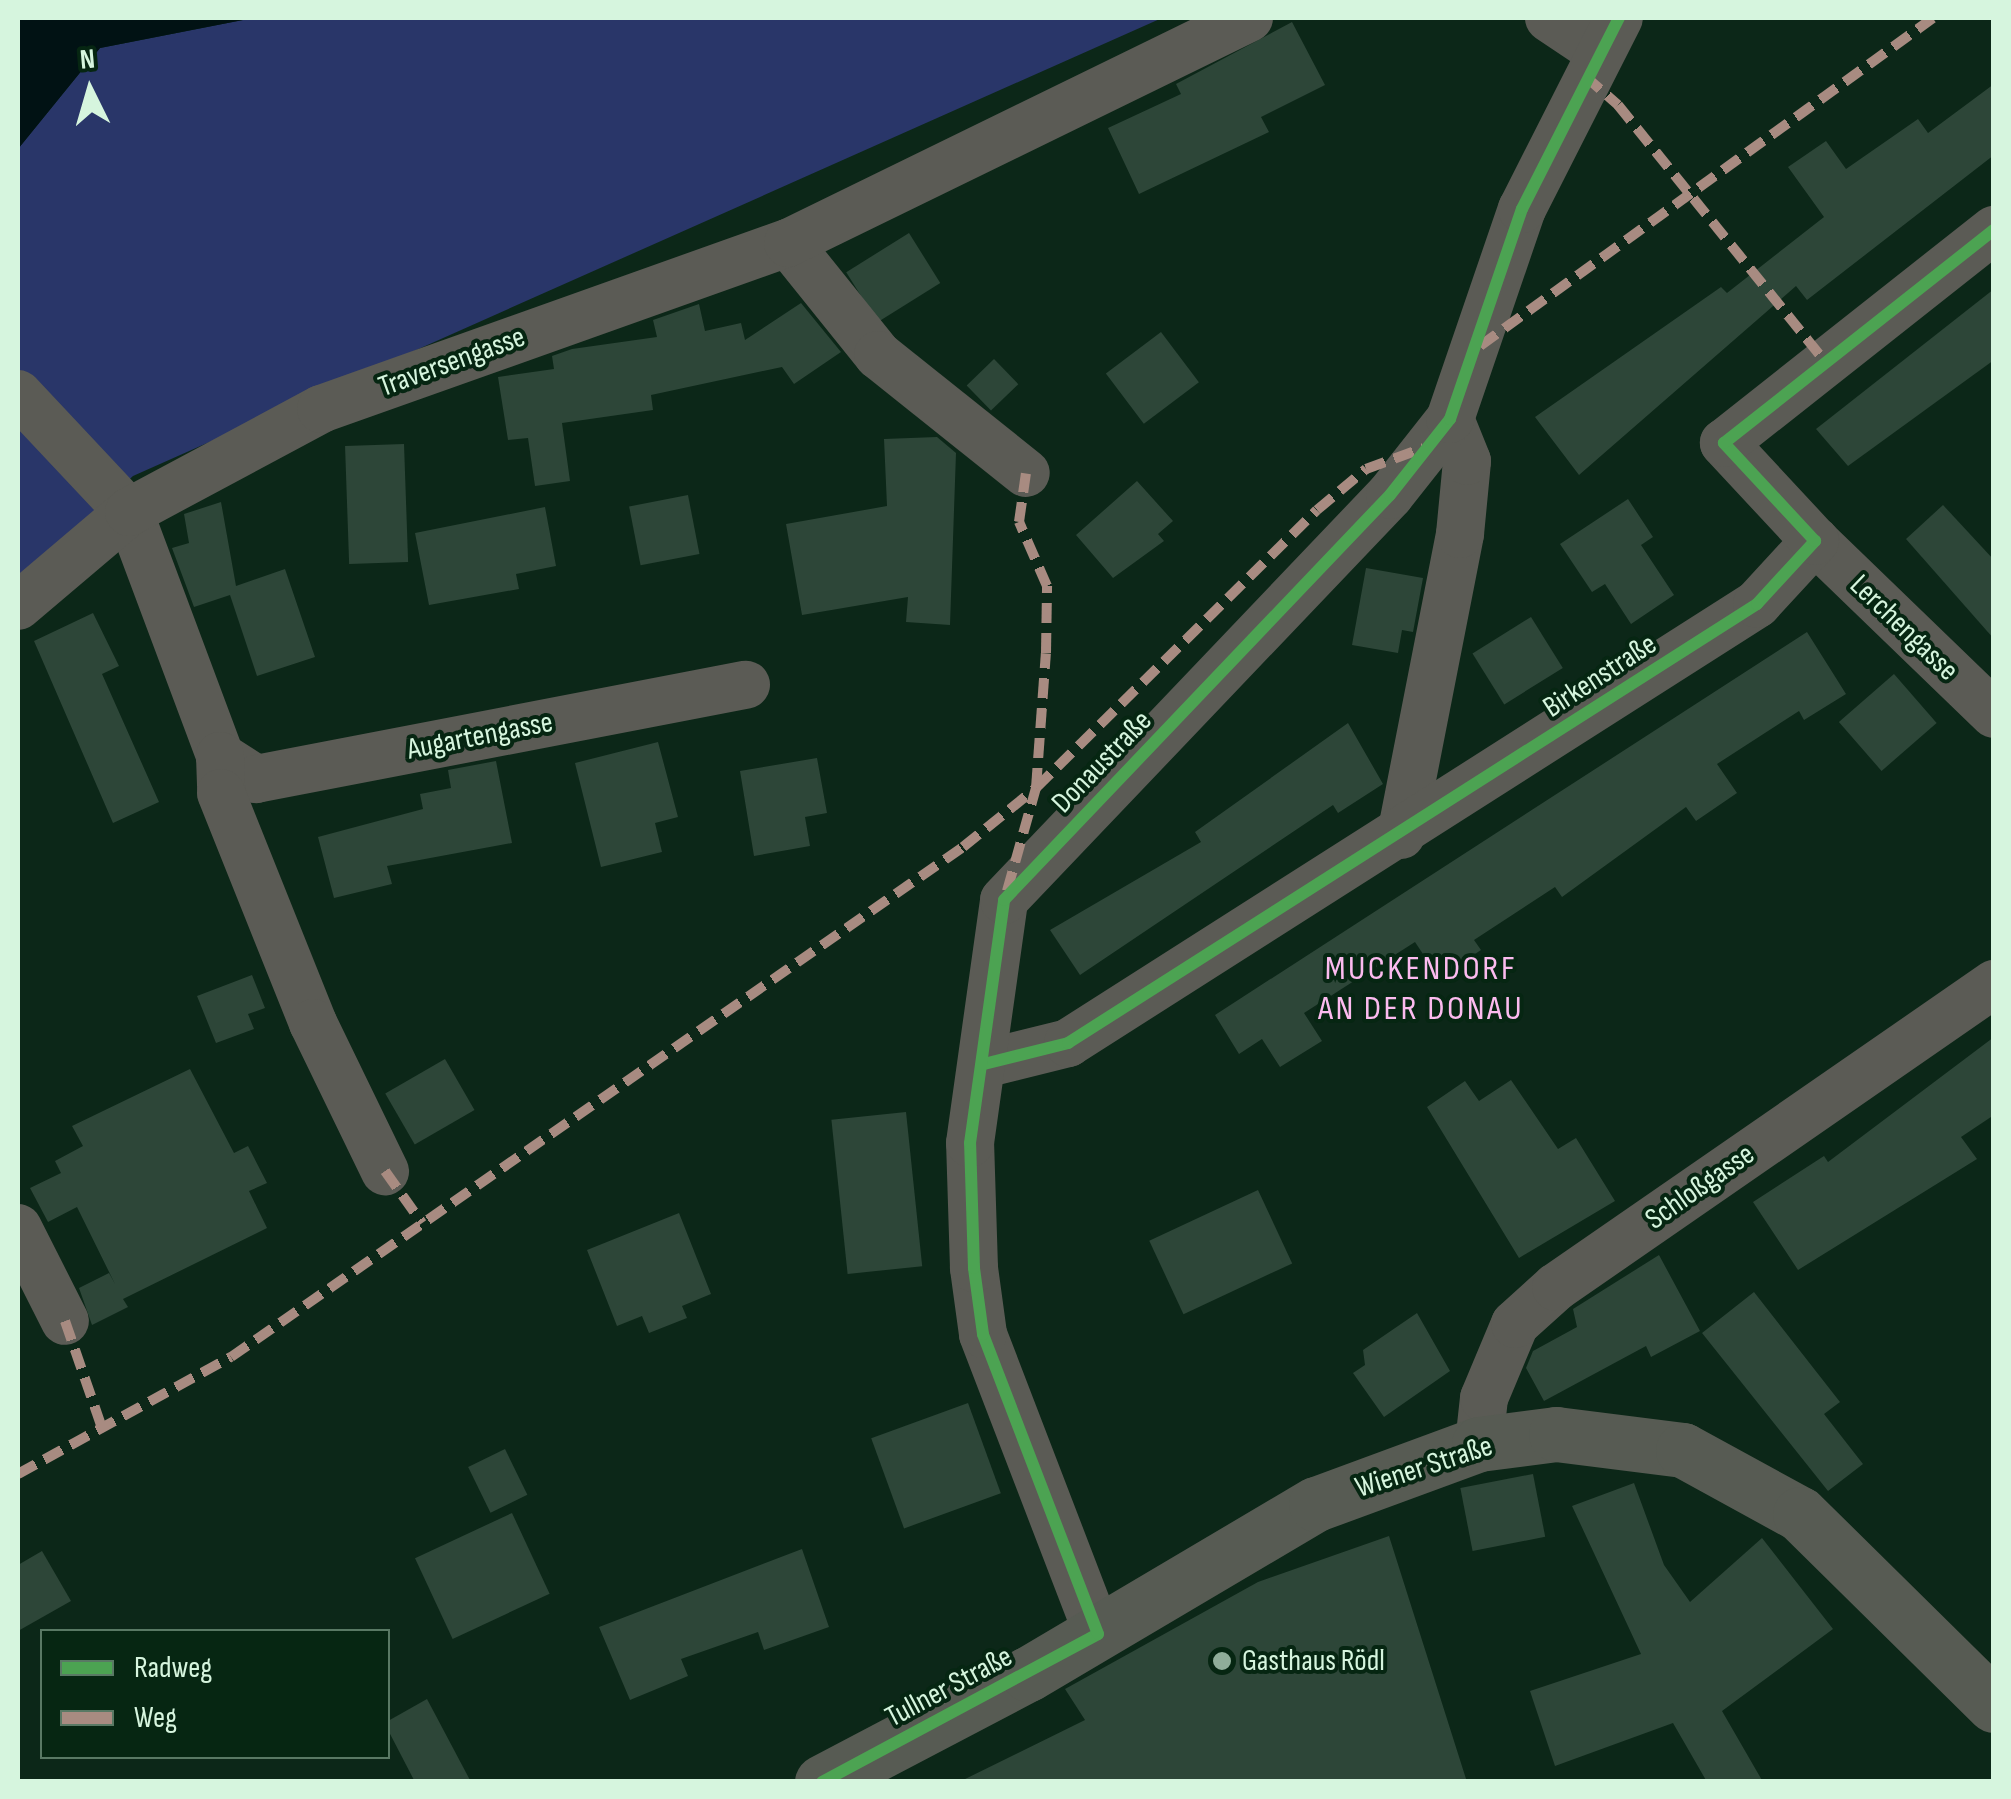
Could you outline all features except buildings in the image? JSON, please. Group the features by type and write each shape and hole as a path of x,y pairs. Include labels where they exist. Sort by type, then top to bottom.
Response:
{"main road":[{"name":"Wiener Straße","path":"1098,1634 1316,1504 1479,1444 1556,1434 1683,1450 1800,1514 1990,1696"},
{"name":"Tullner Straße","path":"822,1782 1098,1634"}],"street":[{"name":"Traversengasse","path":"18,606 128,512 321,408 788,242 1249,18"},
{"path":"1549,18 1608,34"},
{"name":"Donaustraße","path":"1098,1634 984,1334 970,1143 1004,900 1390,496 1450,419 1522,210 1608,34"},
{"path":"1815,542 1724,443 1994,230"},
{"path":"788,242 878,355 1026,473"},
{"path":"18,394 128,512 220,756 221,793 313,1023 385,1171"},
{"path":"1401,835 1460,534 1467,461 1450,419"},
{"name":"Lerchengasse","path":"1815,542 1994,714"},
{"name":"Birkenstraße","path":"984,1064 1068,1043 1401,835 1757,604 1815,542"},
{"name":"Augartengasse","path":"220,756 256,779 746,685"},
{"name":"Schloßgasse","path":"1479,1444 1484,1398 1515,1324 1556,1286 1994,984"},
{"path":"18,1228 65,1321"}],"shaded area":[{"path":"18,18 253,18 100,48 18,149"},
{"path":"253,18 1162,18 133,476 18,579 18,149 100,48"}],"marked path":[{"path":"1480,346 1933,18"},
{"path":"1585,76 1618,105 1822,358"},
{"path":"18,1474 231,1357 963,847 1036,788 1317,510 1366,469 1423,448"},
{"path":"1007,891 1036,788 1046,653 1047,586 1019,522 1026,473"},
{"path":"385,1171 422,1223"},
{"path":"65,1321 102,1428"}],"cycle path":[{"path":"822,1782 1098,1634 983,1334 974,1268 970,1143 1004,900 1390,495 1450,419 1522,209 1619,18"},
{"path":"984,1064 1068,1043 1757,604 1815,541 1724,443 1994,230"}],"place":[{"name":"Gasthaus Rödl","path":"1222,1661"}],"district":[{"name":"MUCKENDORF AN DER DONAU","path":"1421,989"}]}
